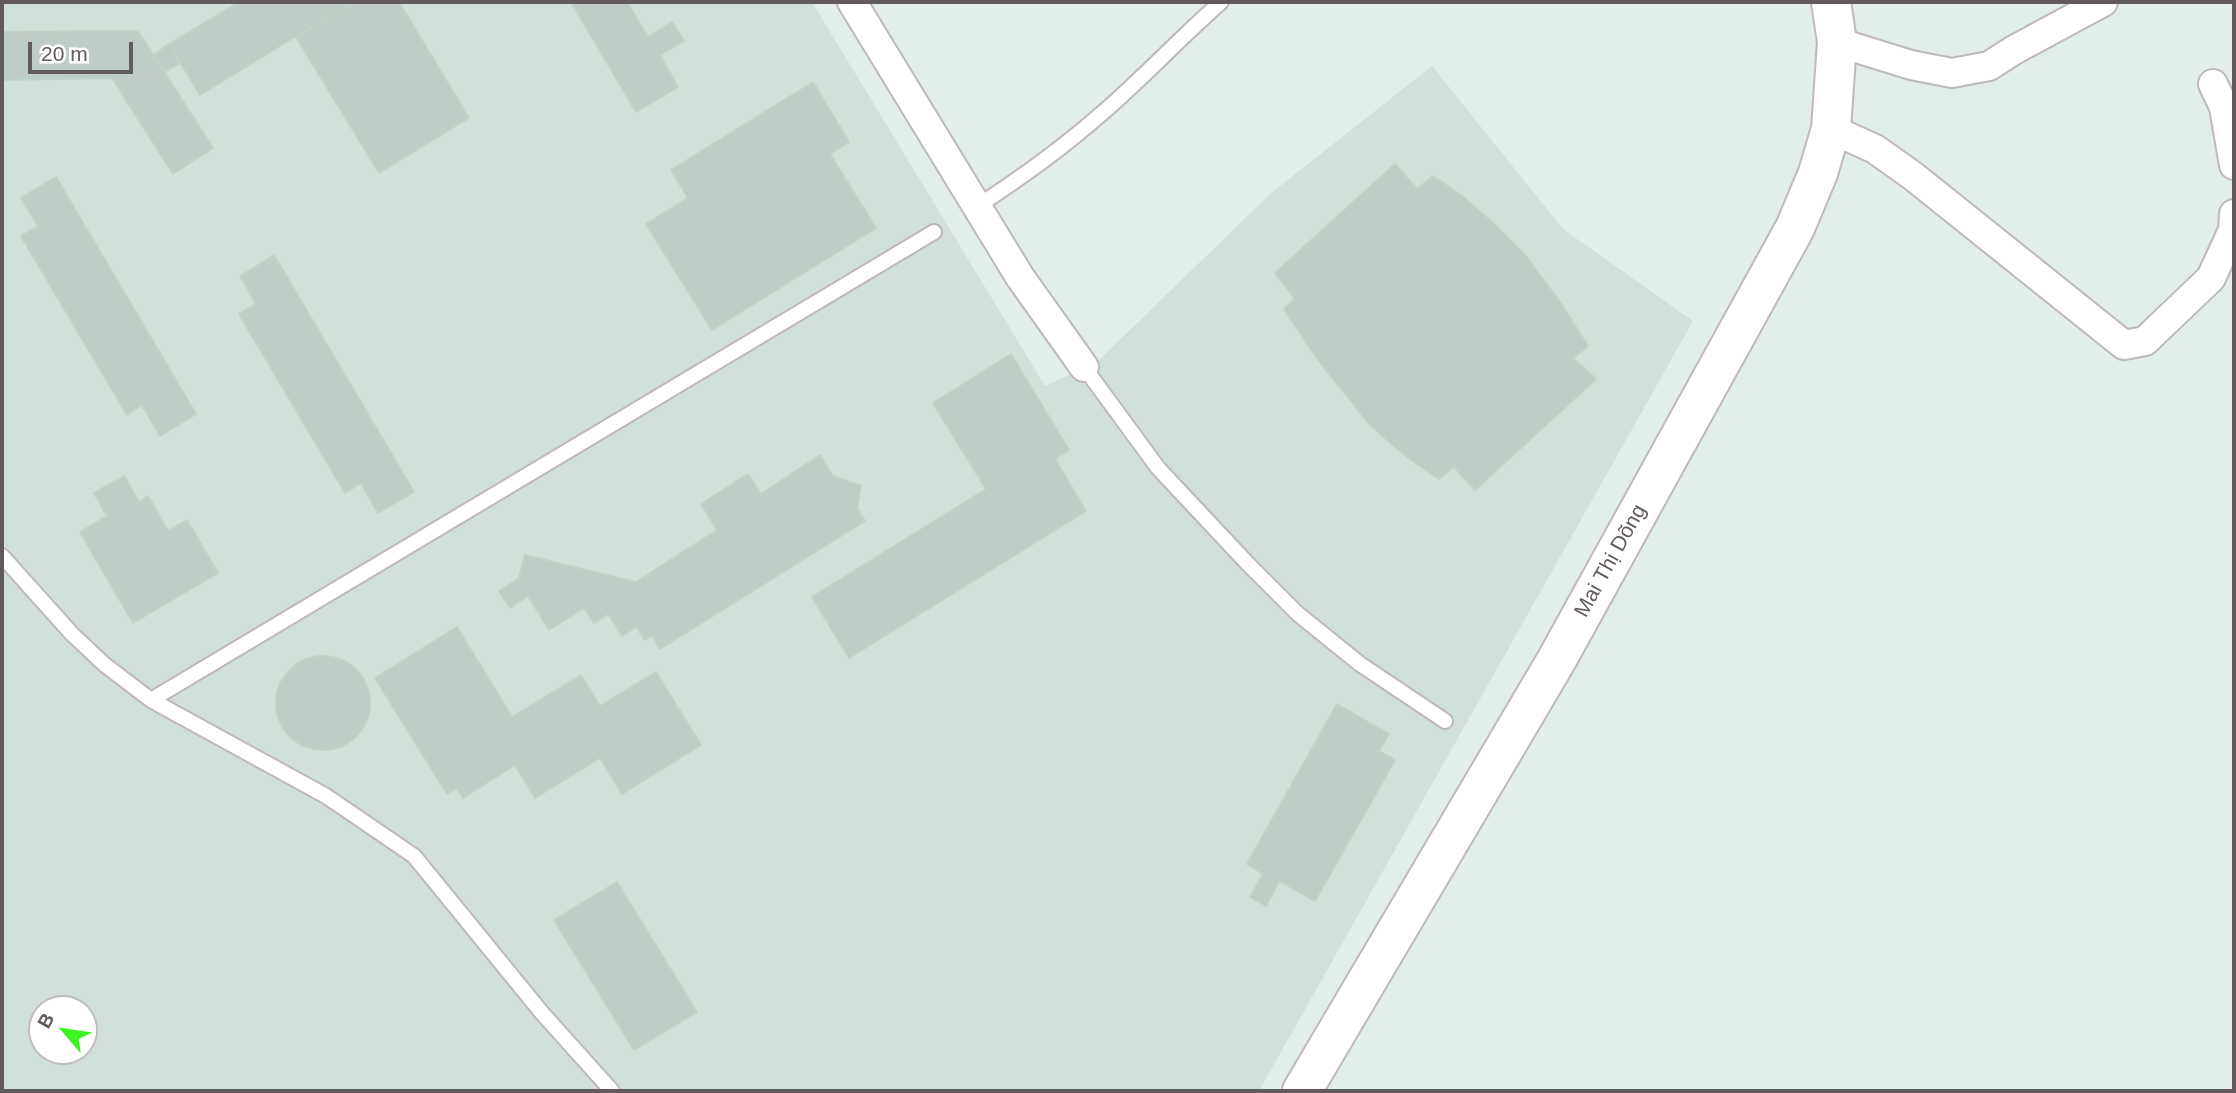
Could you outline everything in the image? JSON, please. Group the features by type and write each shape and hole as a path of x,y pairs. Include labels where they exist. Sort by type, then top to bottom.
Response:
{"street":[{"path":"852,2 1020,277 1084,367"},
{"name":"Mai Thị Dõng","path":"1303,1091 1556,661 1795,228 1818,173 1832,128 1837,42 1831,2"},
{"path":"1837,42 1911,65 1952,73 1989,66 2103,2"},
{"path":"2213,84 2224,107 2234,165"},
{"path":"1832,128 1875,149 1913,176 2124,345 2145,341 2211,278 2233,230 2234,214"}],"lane":[{"path":"976,207 1035,168 1102,113 1222,2"},
{"path":"151,700 934,232"},
{"path":"1084,367 1158,468 1290,606 1360,663 1445,721"},
{"path":"2,556 72,634 105,665 151,700 326,796 414,856 542,1013 612,1091"}],"shaded area":[{"path":"2,2 812,2 1045,386 1097,362 1270,194 1432,66 1563,229 1693,321 1259,1091 10,1091 2,1088"}],"building":[{"path":"239,2 352,2 200,95 169,44"},
{"path":"352,2 399,2 469,118 379,173 296,37"},
{"path":"571,2 627,2 648,37 672,22 684,41 660,55 678,87 636,112"},
{"path":"138,31 213,148 173,174 112,78 2,80 2,32"},
{"path":"169,44 180,63 165,72 153,55"},
{"path":"813,82 849,142 830,154 876,228 712,330 646,224 688,198 671,170"},
{"path":"1395,164 1417,189 1433,176 1461,195 1494,224 1526,256 1588,346 1573,358 1596,379 1475,490 1454,467 1439,479 1407,457 1370,425 1318,360 1284,309 1295,299 1275,273"},
{"path":"56,177 196,414 160,436 142,405 127,415 21,236 38,226 21,198"},
{"path":"274,255 414,492 378,513 361,483 345,493 239,314 256,304 240,276"},
{"path":"1011,354 1069,450 1055,459 1086,511 849,658 812,597 986,489 933,403"},
{"path":"820,455 833,476 861,486 857,508 865,521 660,649 652,636 645,640 636,627 622,636 608,614 594,623 584,608 549,630 528,596 510,608 499,591 519,578 525,555 636,582 717,530 701,504 748,474 761,494"},
{"path":"124,476 139,502 148,496 168,531 187,520 218,573 133,623 80,532 107,516 94,493"},
{"path":"457,627 512,717 581,675 600,706 656,672 701,745 622,794 600,758 535,798 515,765 463,798 457,788 447,794 375,678"},
{"path":"323,656 341,660 356,670 366,685 370,703 366,721 356,736 341,746 323,750 305,746 290,736 280,721 276,703 280,685 290,670 305,660"},
{"path":"1337,704 1389,734 1379,751 1395,760 1315,901 1279,881 1266,906 1250,897 1263,874 1247,864"},
{"path":"617,882 697,1012 634,1050 554,920"}]}
